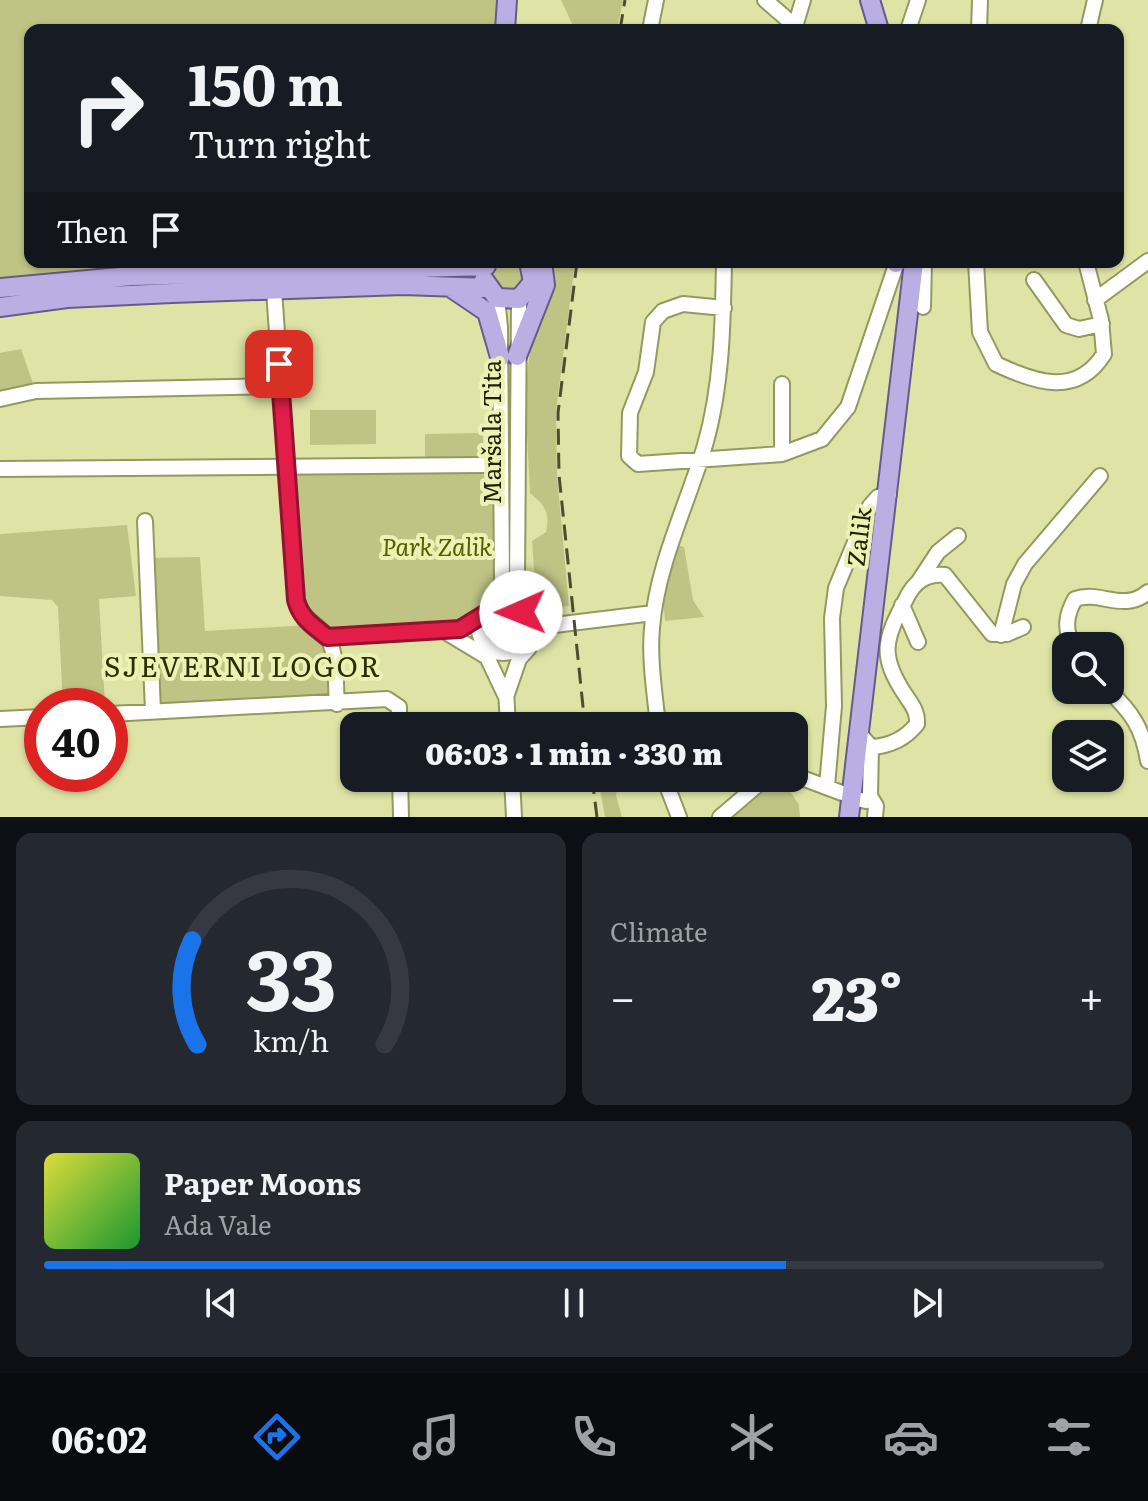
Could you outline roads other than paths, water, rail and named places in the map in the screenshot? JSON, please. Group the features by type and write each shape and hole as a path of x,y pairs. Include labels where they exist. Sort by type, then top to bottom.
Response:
{"main road":[{"path":"505,24 507,0"},
{"path":"870,0 877,24"},
{"path":"0,288 103,278 272,275 382,268"},
{"path":"488,268 492,293"},
{"path":"0,307 272,275 447,286 519,299 533,282 530,268"},
{"path":"508,357 545,285 543,268"},
{"name":"Zalik","path":"849,817 866,740 895,441 901,268"},
{"path":"447,286 487,312 508,357"}],"street":[{"path":"651,24 656,0"},
{"path":"765,0 790,24"},
{"path":"795,24 803,0"},
{"path":"910,24 918,0"},
{"path":"979,24 980,0"},
{"path":"1089,24 1095,0"},
{"path":"1095,300 1148,261"},
{"path":"657,712 651,632 653,613 661,576 700,459 715,395 724,308 724,268"},
{"path":"724,308 683,304 657,315 653,322 646,372 630,413 627,451 638,464 782,454 822,439 848,407 899,268"},
{"path":"923,307 924,268"},
{"path":"976,268 980,332 996,364 1065,384 1086,377 1104,354 1102,324 1087,268"},
{"path":"272,275 296,600 299,612 327,637 334,662 337,704"},
{"path":"1034,280 1066,325 1079,329 1102,324"},
{"name":"Maršala Tita","path":"492,293 508,357"},
{"name":"Maršala Tita","path":"519,299 508,357 509,578 523,614"},
{"path":"782,384 782,454"},
{"path":"0,399 36,391 281,386"},
{"path":"0,469 483,465"},
{"path":"1001,635 1014,584 1025,564 1100,476"},
{"path":"827,786 834,706 832,618 836,588 870,506 890,486"},
{"path":"145,521 153,711"},
{"path":"875,817 876,806 866,798 866,740 900,739 917,724 916,712 893,676 886,654 889,635 902,605 938,552 958,536"},
{"path":"919,581 934,574 945,575 992,634 1001,635 1023,627"},
{"path":"442,630 485,602 509,578 540,616 563,624"},
{"name":"Maršala Tita","path":"488,611 509,578"},
{"path":"1070,632 1067,613 1075,599 1080,597 1122,603 1148,592"},
{"path":"327,637 460,629 488,611 507,605 546,626"},
{"path":"902,605 918,642"},
{"path":"488,611 479,628 505,681 507,712"},
{"path":"460,629 504,654 546,626 653,613"},
{"path":"505,681 523,643 523,614"},
{"path":"506,697 519,659 532,645 563,624"},
{"path":"442,630 487,657 506,697"},
{"path":"128,713 387,699 399,707 399,712"},
{"path":"1124,704 1138,722 1148,761"},
{"path":"0,719 24,718"},
{"path":"808,780 842,793"},
{"path":"400,792 401,817"},
{"path":"513,792 514,817"},
{"path":"669,792 679,817"},
{"path":"720,817 749,792"}],"railway":[{"path":"621,24 625,0"},
{"path":"576,268 558,413 559,475 584,712"},
{"path":"594,792 597,817"}],"district":[{"name":"SJEVERNI LOGOR","path":"243,667"}],"park label":[{"name":"Park Zalik","path":"437,548"}]}
